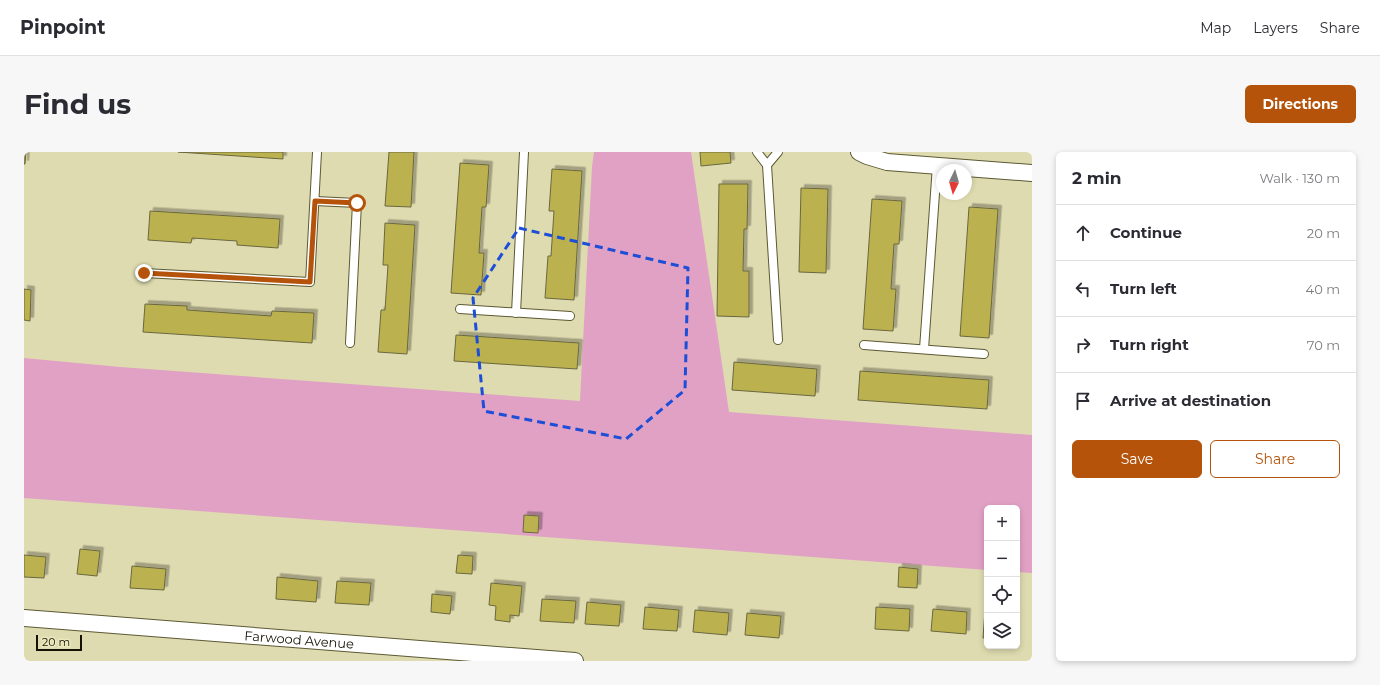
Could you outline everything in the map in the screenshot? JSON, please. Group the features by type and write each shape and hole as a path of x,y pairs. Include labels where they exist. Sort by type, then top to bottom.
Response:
{"street":[{"path":"859,152 887,162 936,165"},
{"path":"972,168 1032,173"},
{"name":"Farwood Avenue","path":"24,618 575,661"}],"lane":[{"path":"144,273 310,282 317,152"},
{"path":"516,313 524,152"},
{"path":"757,152 767,164 778,340"},
{"path":"767,164 778,152"},
{"path":"924,349 936,179"},
{"path":"315,201 357,203 350,343"},
{"path":"460,309 570,316"},
{"path":"864,345 984,354"}],"highlighted area":[{"path":"519,228 688,268 685,390 626,439 484,411 473,298"}],"shaded area":[{"path":"594,152 691,152 729,412 1032,435 1032,573 1020,572 1020,505 984,505 984,570 24,498 24,358 120,367 580,401"}],"building":[{"path":"24,152 26,152 25,164 24,164"},
{"path":"178,152 283,152 283,159"},
{"path":"389,152 414,152 411,207 385,206"},
{"path":"700,152 730,152 731,163 701,166"},
{"path":"460,163 489,165 486,207 482,207 479,253 484,253 481,295 451,293"},
{"path":"552,169 582,171 574,300 545,298 548,256 551,256 554,211 549,211"},
{"path":"719,184 748,184 747,229 744,229 743,271 749,271 749,317 717,316"},
{"path":"801,188 828,189 826,273 799,272"},
{"path":"872,199 902,201 899,244 894,244 891,289 896,289 893,331 863,329"},
{"path":"969,207 998,209 989,338 960,336"},
{"path":"150,211 280,219 278,248 237,245 237,241 192,238 191,243 148,240"},
{"path":"385,223 415,225 407,354 378,352 381,310 385,310 388,265 383,265"},
{"path":"24,289 31,290 30,321 24,320"},
{"path":"145,304 187,306 187,310 271,316 272,311 314,313 312,343 143,332"},
{"path":"456,335 579,343 577,369 454,361"},
{"path":"734,362 817,369 815,396 732,390"},
{"path":"860,371 989,380 987,409 858,400"},
{"path":"524,515 539,516 538,533 523,532"},
{"path":"80,549 100,551 97,576 77,574"},
{"path":"24,555 46,557 44,578 24,577"},
{"path":"458,555 473,556 472,574 456,573"},
{"path":"132,566 166,569 164,590 130,588"},
{"path":"899,567 918,569 917,588 898,587"},
{"path":"277,577 318,581 316,602 276,599"},
{"path":"337,581 371,583 369,605 335,603"},
{"path":"491,583 522,586 519,616 510,615 510,622 495,620 496,606 489,605"},
{"path":"432,594 452,596 450,614 431,612"},
{"path":"542,599 576,601 574,623 540,621"},
{"path":"587,602 621,605 619,626 585,624"},
{"path":"645,607 679,610 677,631 643,629"},
{"path":"876,607 910,609 909,631 875,629"},
{"path":"933,609 967,612 966,634 931,631"},
{"path":"695,610 729,613 727,635 693,632"},
{"path":"747,613 781,616 779,638 745,635"}],"route":[{"path":"144,273 310,282 315,201 357,203"}]}
